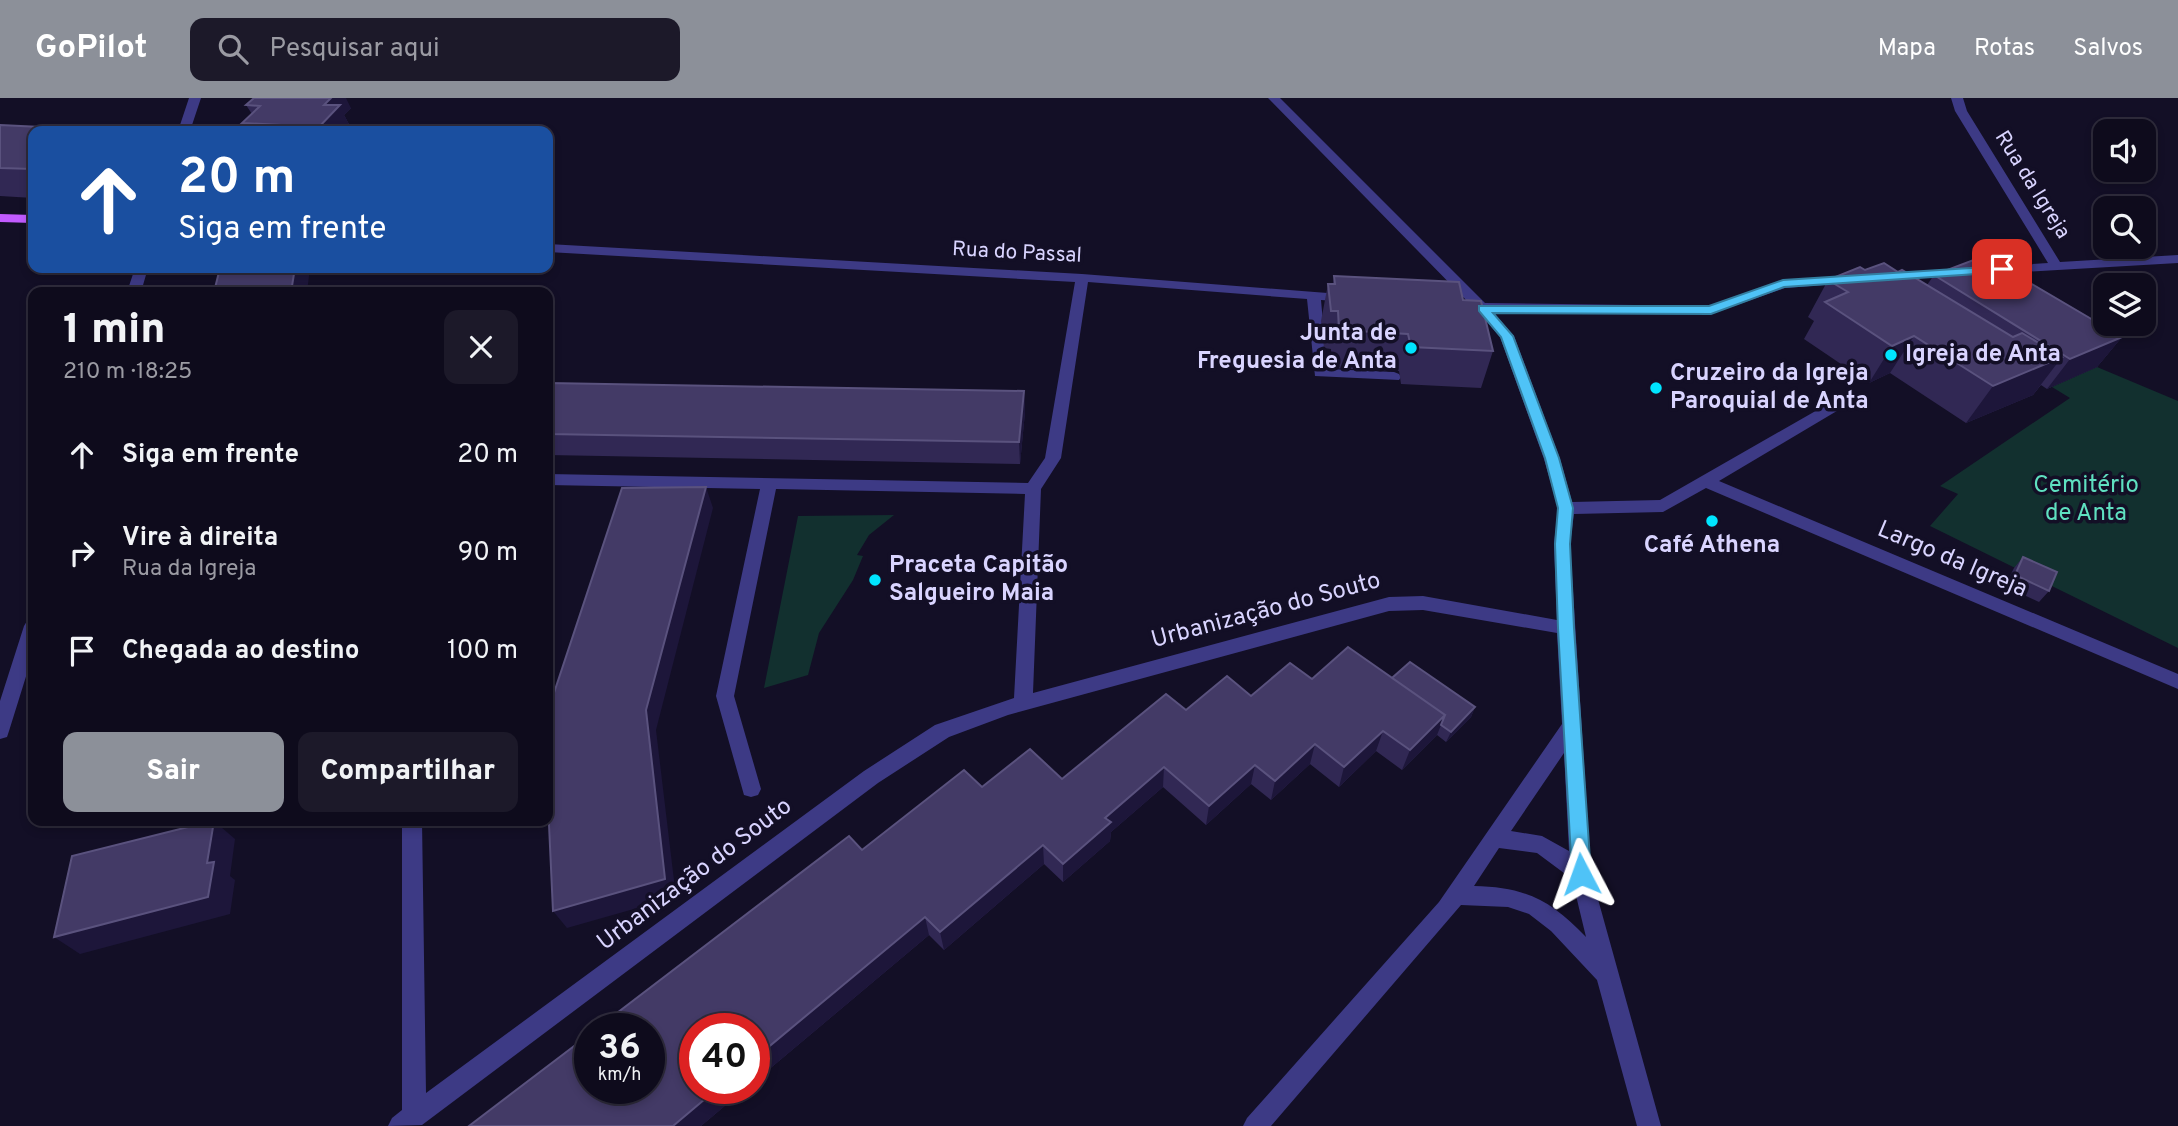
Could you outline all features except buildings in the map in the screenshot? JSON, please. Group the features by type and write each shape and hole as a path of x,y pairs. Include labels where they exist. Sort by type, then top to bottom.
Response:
{"main road":[{"path":"0,218 28,219"}],"street":[{"path":"186,126 195,98"},
{"path":"1274,98 1507,336 1552,458 1566,508 1562,544 1581,874 1605,974 1649,1126"},
{"name":"Rua da Igreja","path":"1483,309 1711,310 1783,284 2056,266 1961,111 1957,98"},
{"name":"Rua do Passal","path":"553,248 1082,278 1366,300"},
{"path":"2056,266 2178,259"},
{"path":"1023,704 1033,489 1053,458 1082,278"},
{"path":"1314,296 1320,373 1394,377"},
{"path":"1444,306 1483,309"},
{"path":"1566,508 1663,506 1852,396"},
{"path":"553,479 1033,489"},
{"name":"Largo da Igreja","path":"1707,482 2178,682"},
{"name":"Urbanização do Souto","path":"751,789 725,696 769,483"},
{"name":"Urbanização do Souto","path":"407,1121 871,777 942,731 1023,704 1389,604 1423,603 1566,628"},
{"path":"0,731 28,642"},
{"path":"1255,1126 1446,909 1571,727"},
{"name":"Urbanização do Souto","path":"407,1121 412,826"},
{"path":"1494,839 1530,840 1542,844 1554,850 1581,874"},
{"path":"1455,895 1504,897 1532,905 1556,924 1605,974"}],"green space":[{"name":"Cemitério de Anta","path":"2097,367 2178,401 2178,648 1930,526 1958,494 1940,486 2070,398 2052,387"},
{"path":"894,515 869,535 857,555 863,556 853,580 819,633 808,675 764,688 798,516"}],"place":[{"name":"Junta de Freguesia de Anta","path":"1411,348"},
{"name":"Igreja de Anta","path":"1891,355"},
{"name":"Cruzeiro da Igreja Paroquial de Anta","path":"1656,388"},
{"name":"Café Athena","path":"1712,521"},
{"name":"Praceta Capitão Salgueiro Maia","path":"875,580"}],"route":[{"path":"1581,874 1562,544 1566,508 1552,458 1507,336 1483,309 1711,310 1783,284 2002,269"}]}
